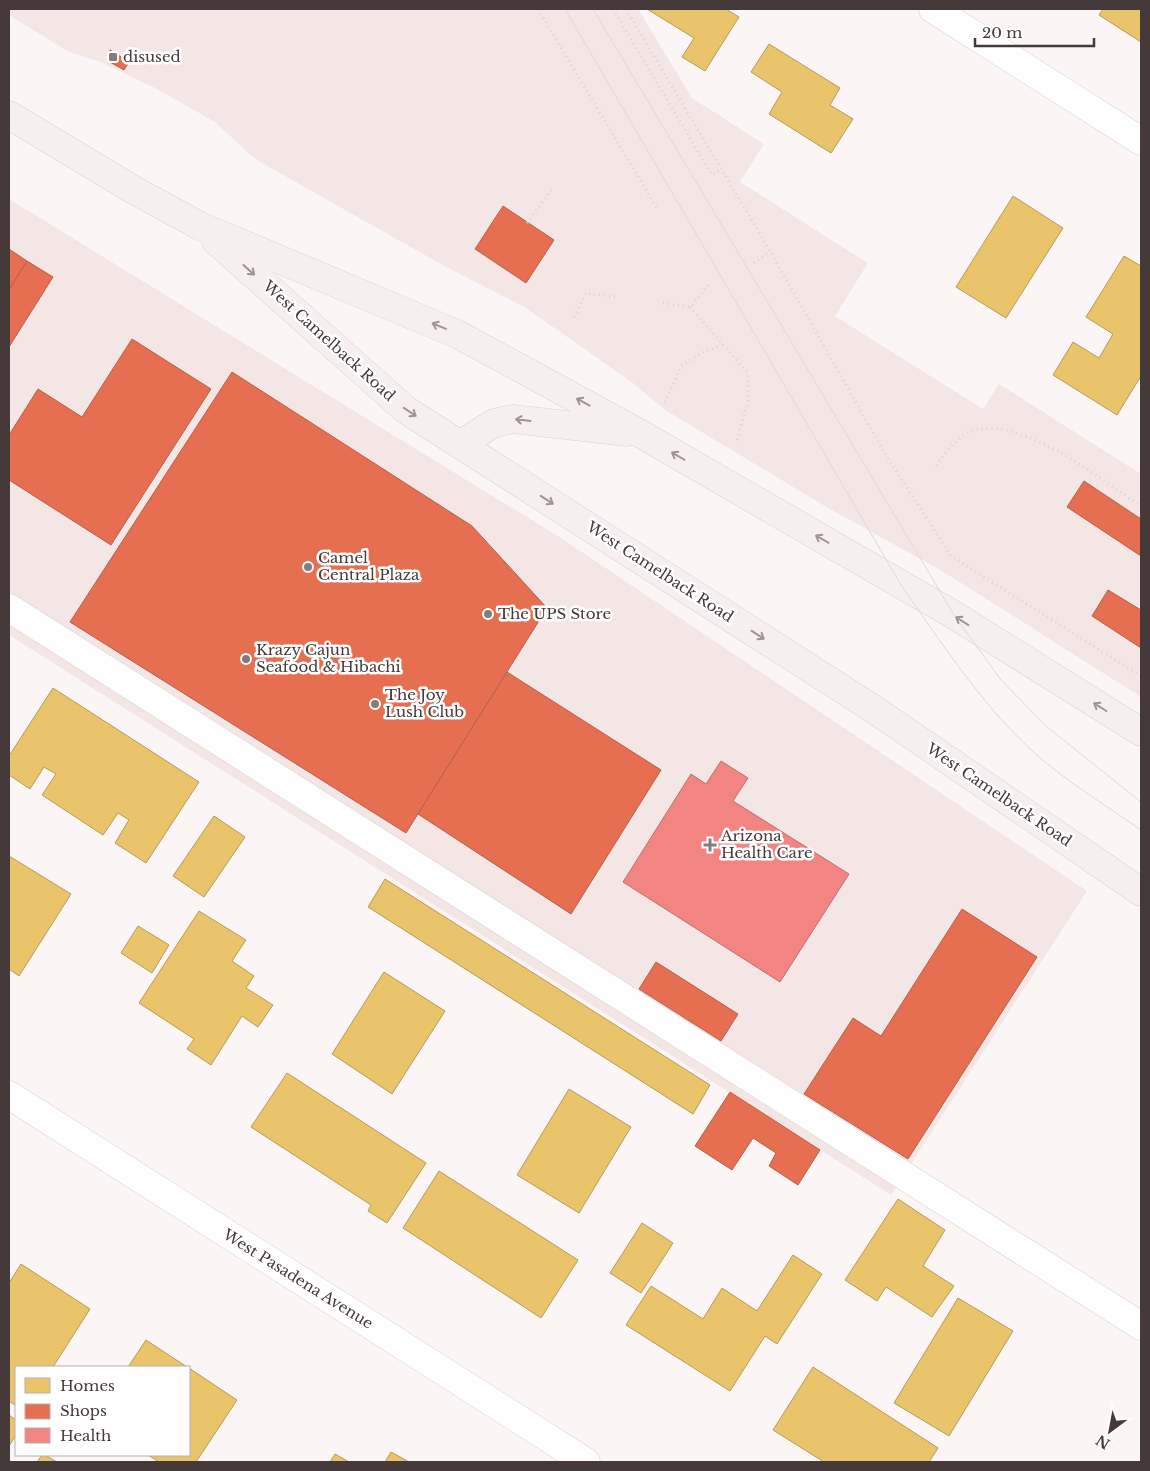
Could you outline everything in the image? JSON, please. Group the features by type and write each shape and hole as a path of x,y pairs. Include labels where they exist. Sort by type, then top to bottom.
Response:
{"main road":[{"name":"West Camelback Road","path":"9,115 132,189 200,226 457,334 641,434 954,615 1141,732"},
{"name":"West Camelback Road","path":"200,226 406,410 872,708 1141,892"},
{"path":"461,444 494,423 513,419 641,434"}],"street":[{"path":"933,9 1141,141"},
{"path":"9,608 1141,1326"},
{"name":"West Pasadena Avenue","path":"9,1095 586,1462"}],"path":[{"path":"538,9 658,210"},
{"path":"613,9 712,175 722,169"},
{"path":"626,9 770,251 884,452 951,556 1141,676"},
{"path":"527,222 553,188"},
{"path":"754,263 770,251"},
{"path":"690,307 711,282"},
{"path":"574,317 586,293 615,297"},
{"path":"663,303 690,307 747,372 749,398 736,444"},
{"path":"665,402 682,365 707,350 722,345"},
{"path":"936,465 950,446 974,430 1009,429 1039,440 1141,506"}],"shaded area":[{"path":"9,9 638,9 692,98 764,144 740,182 868,263 835,316 983,409 999,384 1141,474 1141,697 942,571 828,508 665,410 633,383 523,306 446,267 255,159 215,122 157,89 98,61 69,52 9,15"},
{"path":"9,199 561,538 1087,891 891,1195 9,635"}],"building: Homes":[{"path":"647,9 726,9 739,17 705,71 682,57 694,38"},
{"path":"1103,9 1141,9 1141,42 1099,15"},
{"path":"769,44 840,88 830,105 853,119 831,153 769,114 782,92 751,72"},
{"path":"1013,196 1063,228 1006,318 956,287"},
{"path":"1124,256 1141,266 1141,376 1117,415 1053,375 1073,342 1099,358 1113,334 1086,317"},
{"path":"53,688 199,782 146,863 115,843 129,820 118,813 103,835 42,795 56,774 44,767 30,789 9,775 9,756"},
{"path":"214,816 245,837 204,897 173,876"},
{"path":"9,856 71,894 19,976 9,969"},
{"path":"385,879 710,1085 693,1114 368,907"},
{"path":"199,911 246,940 232,961 254,976 246,988 273,1005 258,1027 242,1016 211,1065 187,1049 194,1039 139,1003"},
{"path":"138,926 169,945 152,973 121,953"},
{"path":"384,972 445,1011 392,1094 332,1054"},
{"path":"287,1073 426,1163 387,1223 368,1211 371,1205 251,1127"},
{"path":"569,1089 631,1127 579,1213 517,1175"},
{"path":"439,1171 578,1260 541,1318 403,1228"},
{"path":"898,1199 945,1230 923,1266 954,1286 932,1317 886,1287 877,1301 845,1280"},
{"path":"642,1223 673,1243 641,1293 610,1273"},
{"path":"793,1255 822,1274 777,1344 765,1336 730,1391 626,1325 651,1286 703,1319 722,1288 757,1311"},
{"path":"21,1264 90,1309 54,1366 15,1366 15,1405 9,1401 9,1283"},
{"path":"958,1298 1013,1331 949,1436 894,1403"},
{"path":"146,1340 185,1366 129,1366"},
{"path":"813,1367 938,1448 929,1462 824,1462 773,1430"},
{"path":"190,1369 237,1400 196,1462 159,1462 150,1456 190,1456"},
{"path":"9,1415 15,1419 15,1437 9,1446"},
{"path":"391,1452 409,1462 385,1462"},
{"path":"335,1454 349,1462 330,1462"},
{"path":"41,1456 47,1456 57,1462 37,1462"}],"building: Shops":[{"path":"110,50 129,62 124,70 108,61"},
{"path":"503,206 554,240 526,283 475,249"},
{"path":"9,249 27,261 9,290"},
{"path":"27,261 53,277 9,347 9,290"},
{"path":"132,339 211,389 111,545 9,480 9,435 38,389 82,417"},
{"name":"Camel Central Plaza","path":"232,372 472,526 547,608 406,833 70,622"},
{"path":"1084,481 1141,519 1141,556 1067,507"},
{"path":"1108,590 1141,610 1141,648 1092,616"},
{"path":"507,672 661,770 571,914 418,814"},
{"path":"962,909 1037,957 908,1159 804,1094 853,1018 881,1036"},
{"path":"656,962 738,1014 721,1041 639,989"},
{"path":"730,1092 820,1150 798,1185 769,1166 776,1153 753,1138 732,1170 695,1146"}],"building: Health":[{"path":"721,761 748,778 733,801 849,874 780,982 623,882 691,774 706,784"}],"tram line":[{"path":"565,9 901,585 931,628 977,691 1011,731 1070,781 1141,830"},
{"path":"593,9 954,615 1001,680 1046,726 1141,802"}],"place":[{"name":"disused","path":"113,57"},
{"name":"Camel Central Plaza","path":"308,567"},
{"name":"The UPS Store","path":"488,614"},
{"name":"Krazy Cajun Seafood & Hibachi","path":"246,659"},
{"name":"The Joy Lush Club","path":"375,704"},
{"name":"Arizona Health Care","path":"710,845"}]}
